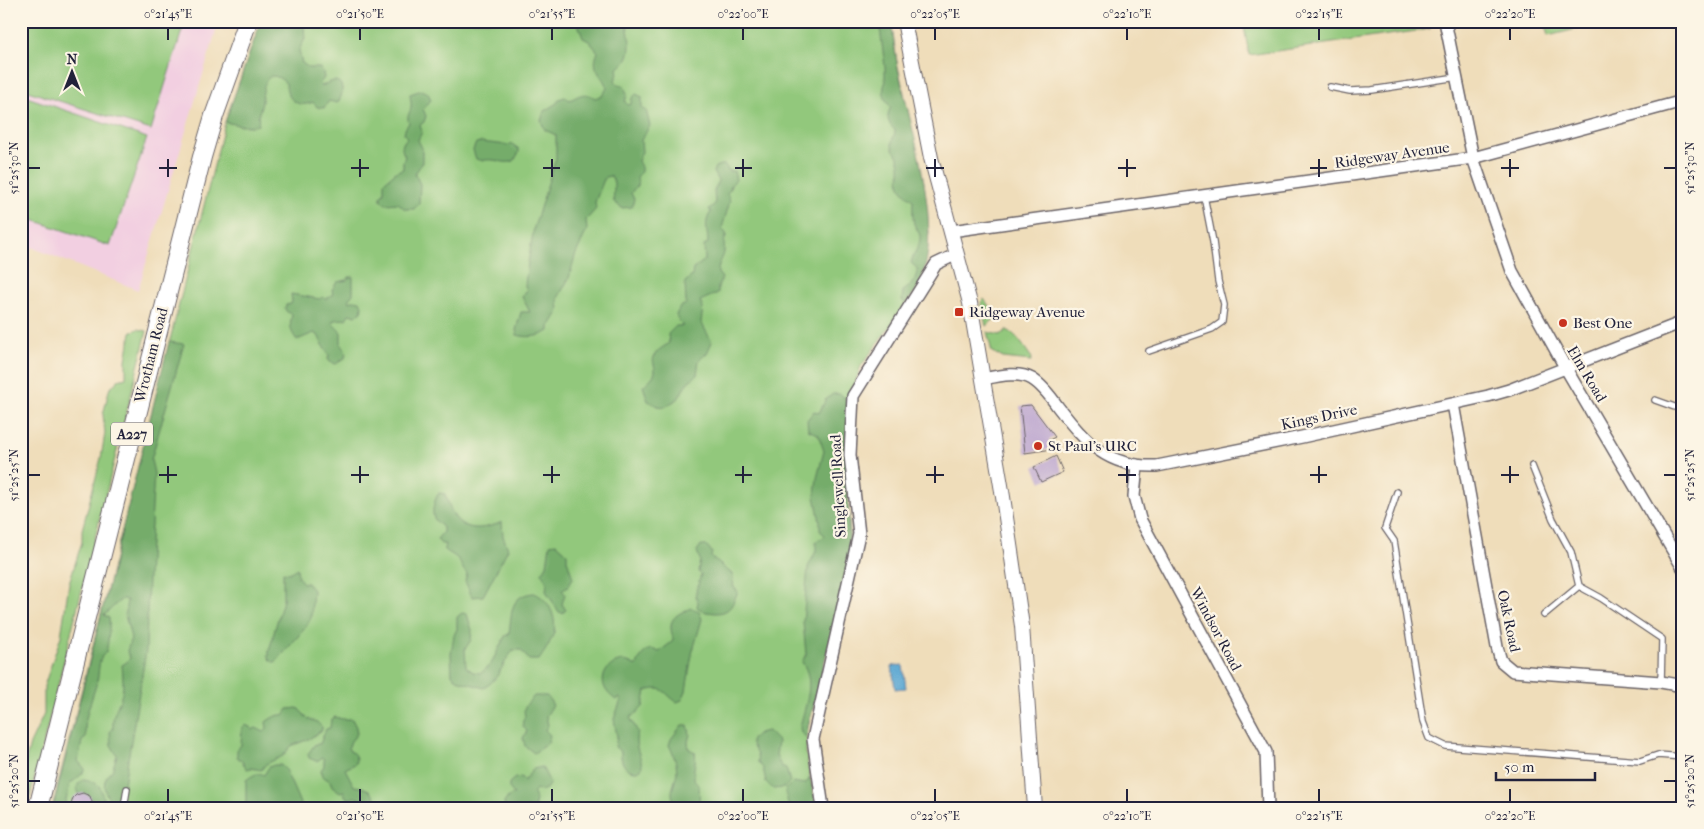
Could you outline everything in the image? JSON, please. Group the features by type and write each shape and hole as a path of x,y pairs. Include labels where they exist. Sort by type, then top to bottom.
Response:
{"main road":[{"name":"Wrotham Road","path":"38,808 205,148 224,86 248,21"}],"street":[{"path":"904,21 932,158 970,302 983,379 1020,612 1028,694 1035,808"},
{"name":"Elm Road","path":"1445,21 1472,158 1512,271 1565,367 1683,568"},
{"name":"Ridgeway Avenue","path":"950,231 1472,158 1683,101"},
{"name":"Singlewell Road","path":"823,808 813,739 859,534 850,455 853,396 936,264 957,254"},
{"name":"Kings Drive","path":"983,379 1011,375 1031,378 1096,450 1116,461 1157,466 1453,404 1505,391 1683,322"},
{"name":"Oak Road","path":"1453,404 1501,661 1513,671 1661,682 1683,686"},
{"name":"Windsor Road","path":"1137,465 1134,496 1140,519 1266,752 1268,808"}],"lane":[{"path":"1330,87 1350,91 1372,90 1457,77"},
{"path":"1149,351 1212,329 1222,322 1224,305 1218,281 1204,196"},
{"path":"1655,400 1683,410"},
{"path":"1532,466 1553,519 1571,552 1578,586"},
{"path":"1397,492 1385,528 1394,542 1423,722 1429,738 1445,746 1640,761 1658,755 1683,758"},
{"path":"1578,586 1601,598 1662,639 1661,682"},
{"path":"1544,615 1578,586"},
{"path":"124,808 127,789"}],"shaded area":[{"path":"21,21 219,21 138,290 21,243"}],"green space":[{"path":"21,21 185,21 151,130 21,89"},
{"path":"261,21 891,21 897,62 924,182 929,232 925,265 906,305 861,366 849,401 846,456 850,534 817,696 808,727 806,752 817,808 52,808 225,122"},
{"path":"261,21 307,21 304,27 305,39 299,50 302,63 309,68 320,68 324,78 320,83 321,86 333,81 340,83 342,94 337,103 329,101 324,108 317,107 313,102 308,104 298,103 288,94 286,83 274,76 267,80 263,89 258,125 247,126 225,122"},
{"path":"577,21 627,21 630,42 629,53 627,59 617,69 618,74 615,80 618,85 624,86 627,94 625,102 628,105 631,104 632,98 636,94 642,97 642,109 646,110 650,126 641,140 642,152 638,161 641,169 637,177 638,184 631,193 634,199 632,207 622,208 614,202 613,179 611,176 605,177 595,202 596,209 586,220 587,230 575,256 569,278 558,298 559,311 549,327 549,331 538,336 521,336 517,335 516,330 521,312 530,312 522,297 527,290 525,286 526,275 534,227 556,158 556,135 545,130 541,121 544,111 557,103 559,99 565,97 570,100 585,94 595,98 603,95 607,88 595,63 598,52 589,41 583,38"},
{"path":"879,21 891,21 897,63 923,175 927,205 929,234 926,261 919,285 906,305 902,300 903,291 911,284 916,275 917,268 911,263 920,236 913,221 913,200 901,189 899,179 900,162 892,147 895,130 889,122 888,116 891,107 884,95 886,81"},
{"path":"1243,21 1429,21 1430,29 1249,55"},
{"path":"1544,21 1609,21 1548,36"},
{"path":"422,90 428,93 431,100 423,109 426,116 424,122 420,125 422,132 418,140 422,148 422,163 415,174 420,184 419,204 414,209 405,209 398,203 386,204 381,201 381,195 384,193 384,182 397,171 403,169 405,156 402,146 407,138 404,133 409,123 408,116 411,109 410,94"},
{"path":"21,95 147,138 110,246 21,216"},
{"path":"476,143 512,144 519,149 519,152 514,161 511,162 478,160 473,150"},
{"path":"725,165 729,171 734,171 736,180 727,193 730,201 722,228 727,235 724,253 718,268 718,273 722,278 718,287 718,293 700,301 703,308 701,322 712,342 707,353 699,360 697,375 687,383 678,399 665,407 658,406 648,401 643,386 654,375 654,357 658,351 669,343 668,334 676,326 683,326 676,315 680,307 686,304 685,282 692,276 693,269 705,260 704,246 708,243 707,223 711,212 709,209 715,204 714,191 718,181 713,172 715,167"},
{"path":"349,277 353,277 353,294 348,300 350,302 354,300 360,301 362,306 361,312 356,316 349,314 346,319 334,320 332,323 341,332 341,345 346,352 345,358 336,364 328,359 329,355 318,335 314,333 297,340 291,328 292,315 285,308 286,305 291,304 291,294 326,299 333,295 332,290 337,282 347,280"},
{"path":"984,299 997,317 986,326 981,302"},
{"path":"138,329 147,331 27,808 21,808 21,779 30,744 44,714 44,686 61,636 69,583 82,542 82,530 101,458 105,433 103,415 109,390 118,380 126,378 126,360 131,332"},
{"path":"1007,330 1021,342 1032,358 1031,361 1003,358 992,352 987,332 1000,335"},
{"path":"169,342 184,344 151,460 154,473 146,651 123,790 120,795 121,801 116,805 108,798 105,783 108,774 112,771 117,755 111,745 110,732 113,728 114,715 122,693 122,665 130,658 127,651 131,638 125,615 127,600 122,599 104,615 109,618 107,649 100,661 97,681 85,723 86,738 82,741 78,761 85,769 70,784 64,808 53,808"},
{"path":"833,394 840,394 849,401 846,456 850,562 808,727 807,738 801,733 800,727 809,686 806,670 802,662 806,654 803,622 808,567 816,551 816,541 825,535 820,531 815,496 817,478 824,451 818,434 808,430 807,420 814,411 819,413 826,399"},
{"path":"439,493 445,494 454,516 464,525 483,528 502,522 503,536 508,549 483,596 472,597 465,581 467,574 458,559 444,549 445,544 441,544 437,539 443,532 443,527 436,521 433,515 434,505"},
{"path":"556,543 567,553 567,560 573,578 568,586 562,590 565,594 562,604 566,610 562,613 559,612 546,591 547,583 542,573 547,565 550,544"},
{"path":"701,545 707,546 712,552 711,557 732,574 734,588 738,591 731,606 721,613 708,612 697,607 698,602 695,596 701,574 698,572 700,560 697,551"},
{"path":"297,568 298,577 313,590 311,618 306,627 276,662 273,662 269,658 269,651 283,600 283,572 289,573"},
{"path":"534,593 547,603 553,614 555,626 546,650 539,660 529,660 521,650 514,650 498,675 484,688 460,681 452,675 451,654 454,635 457,629 457,617 462,613 467,614 472,630 471,640 465,649 466,667 473,672 481,673 491,664 505,636 509,634 513,607 516,602 520,597"},
{"path":"691,608 699,611 702,619 692,654 686,691 682,700 677,702 664,691 652,689 646,691 643,707 630,718 638,732 636,741 642,768 638,771 630,770 623,763 621,752 615,747 617,737 614,719 621,700 620,698 616,700 607,692 604,676 612,665 619,662 627,662 637,665 643,654 648,650 659,652 673,641 672,620 680,613"},
{"path":"534,696 547,696 553,705 546,716 548,725 545,730 550,735 548,743 534,753 525,746 523,738 527,731 523,720 525,708"},
{"path":"298,708 307,718 317,722 322,727 322,730 309,739 291,746 283,756 266,764 261,770 247,769 237,757 237,750 241,745 242,728 245,725 252,730 256,728 264,732 267,728 266,722 277,716 284,715 288,709"},
{"path":"335,717 352,719 356,727 357,734 351,741 348,749 355,755 356,762 345,769 354,786 369,790 384,808 365,808 363,801 355,797 349,799 345,796 344,791 340,792 332,786 330,781 322,776 321,770 324,766 324,759 321,757 316,761 309,758 308,754 315,744 320,744 326,729 330,728 331,720"},
{"path":"682,725 688,725 690,734 689,749 695,752 694,778 699,787 699,808 677,808 672,795 677,769 669,745 671,739"},
{"path":"768,731 778,741 776,756 781,766 786,768 790,782 784,788 773,789 766,782 763,768 758,763 757,755 751,742 758,734"},
{"path":"281,765 287,771 287,776 302,808 246,808 246,780 257,774 264,775 269,767"},
{"path":"542,767 550,783 546,789 540,791 536,789 533,794 536,800 534,808 505,808 504,803 508,797 514,794 509,788 509,783 515,778 521,777 524,781 533,769"},
{"path":"810,777 817,808 789,808 785,790 793,782 804,784"},
{"path":"83,780 91,781 99,786 106,803 111,808 93,808 90,797 85,794 79,794 78,784"}],"water":[{"path":"903,665 906,688 895,689 892,666"}],"building":[{"name":"St Paul's URC","path":"1031,405 1055,437 1049,440 1053,449 1025,453 1020,406"},
{"path":"1056,456 1063,472 1041,482 1034,467"},
{"path":"83,793 90,796 94,808 70,808 73,798"}],"place":[{"name":"Ridgeway Avenue","path":"959,312"},
{"name":"Best One","path":"1563,323"},
{"name":"St Paul's URC","path":"1038,446"}]}
